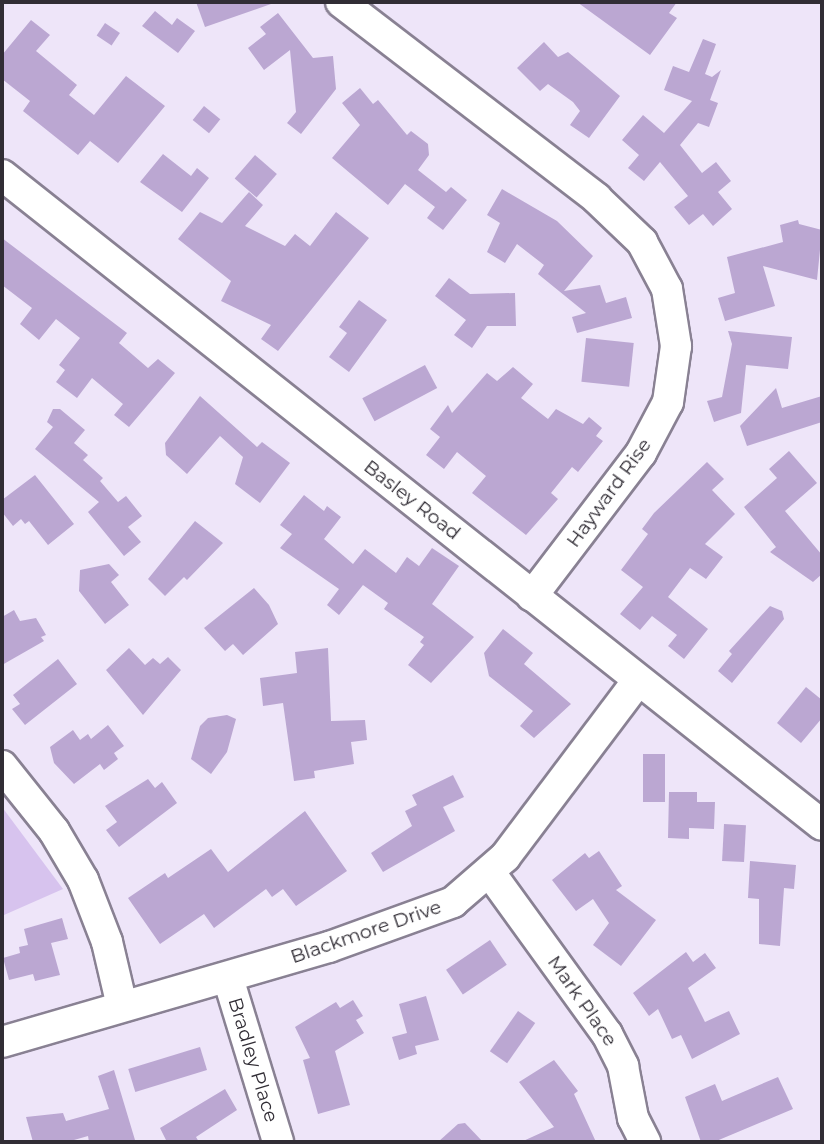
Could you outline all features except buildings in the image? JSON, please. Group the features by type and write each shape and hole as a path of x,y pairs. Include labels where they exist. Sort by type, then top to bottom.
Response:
{"street":[{"name":"Hayward Rise","path":"341,2 497,125 596,198 642,242 667,289 676,319 675,376 659,423 641,453 532,596"},
{"name":"Basley Road","path":"2,175 637,682 822,825"},
{"name":"Blackmore Drive","path":"2,1042 228,978 425,915 453,902 491,874 637,682"},
{"path":"2,766 54,831 83,880 107,942 122,1006"},
{"name":"Mark Place","path":"491,874 607,1034 623,1066 633,1118 645,1142"},
{"name":"Bradley Place","path":"228,978 278,1142"}],"shaded area":[{"path":"2,807 63,889 4,915 2,915"}]}
